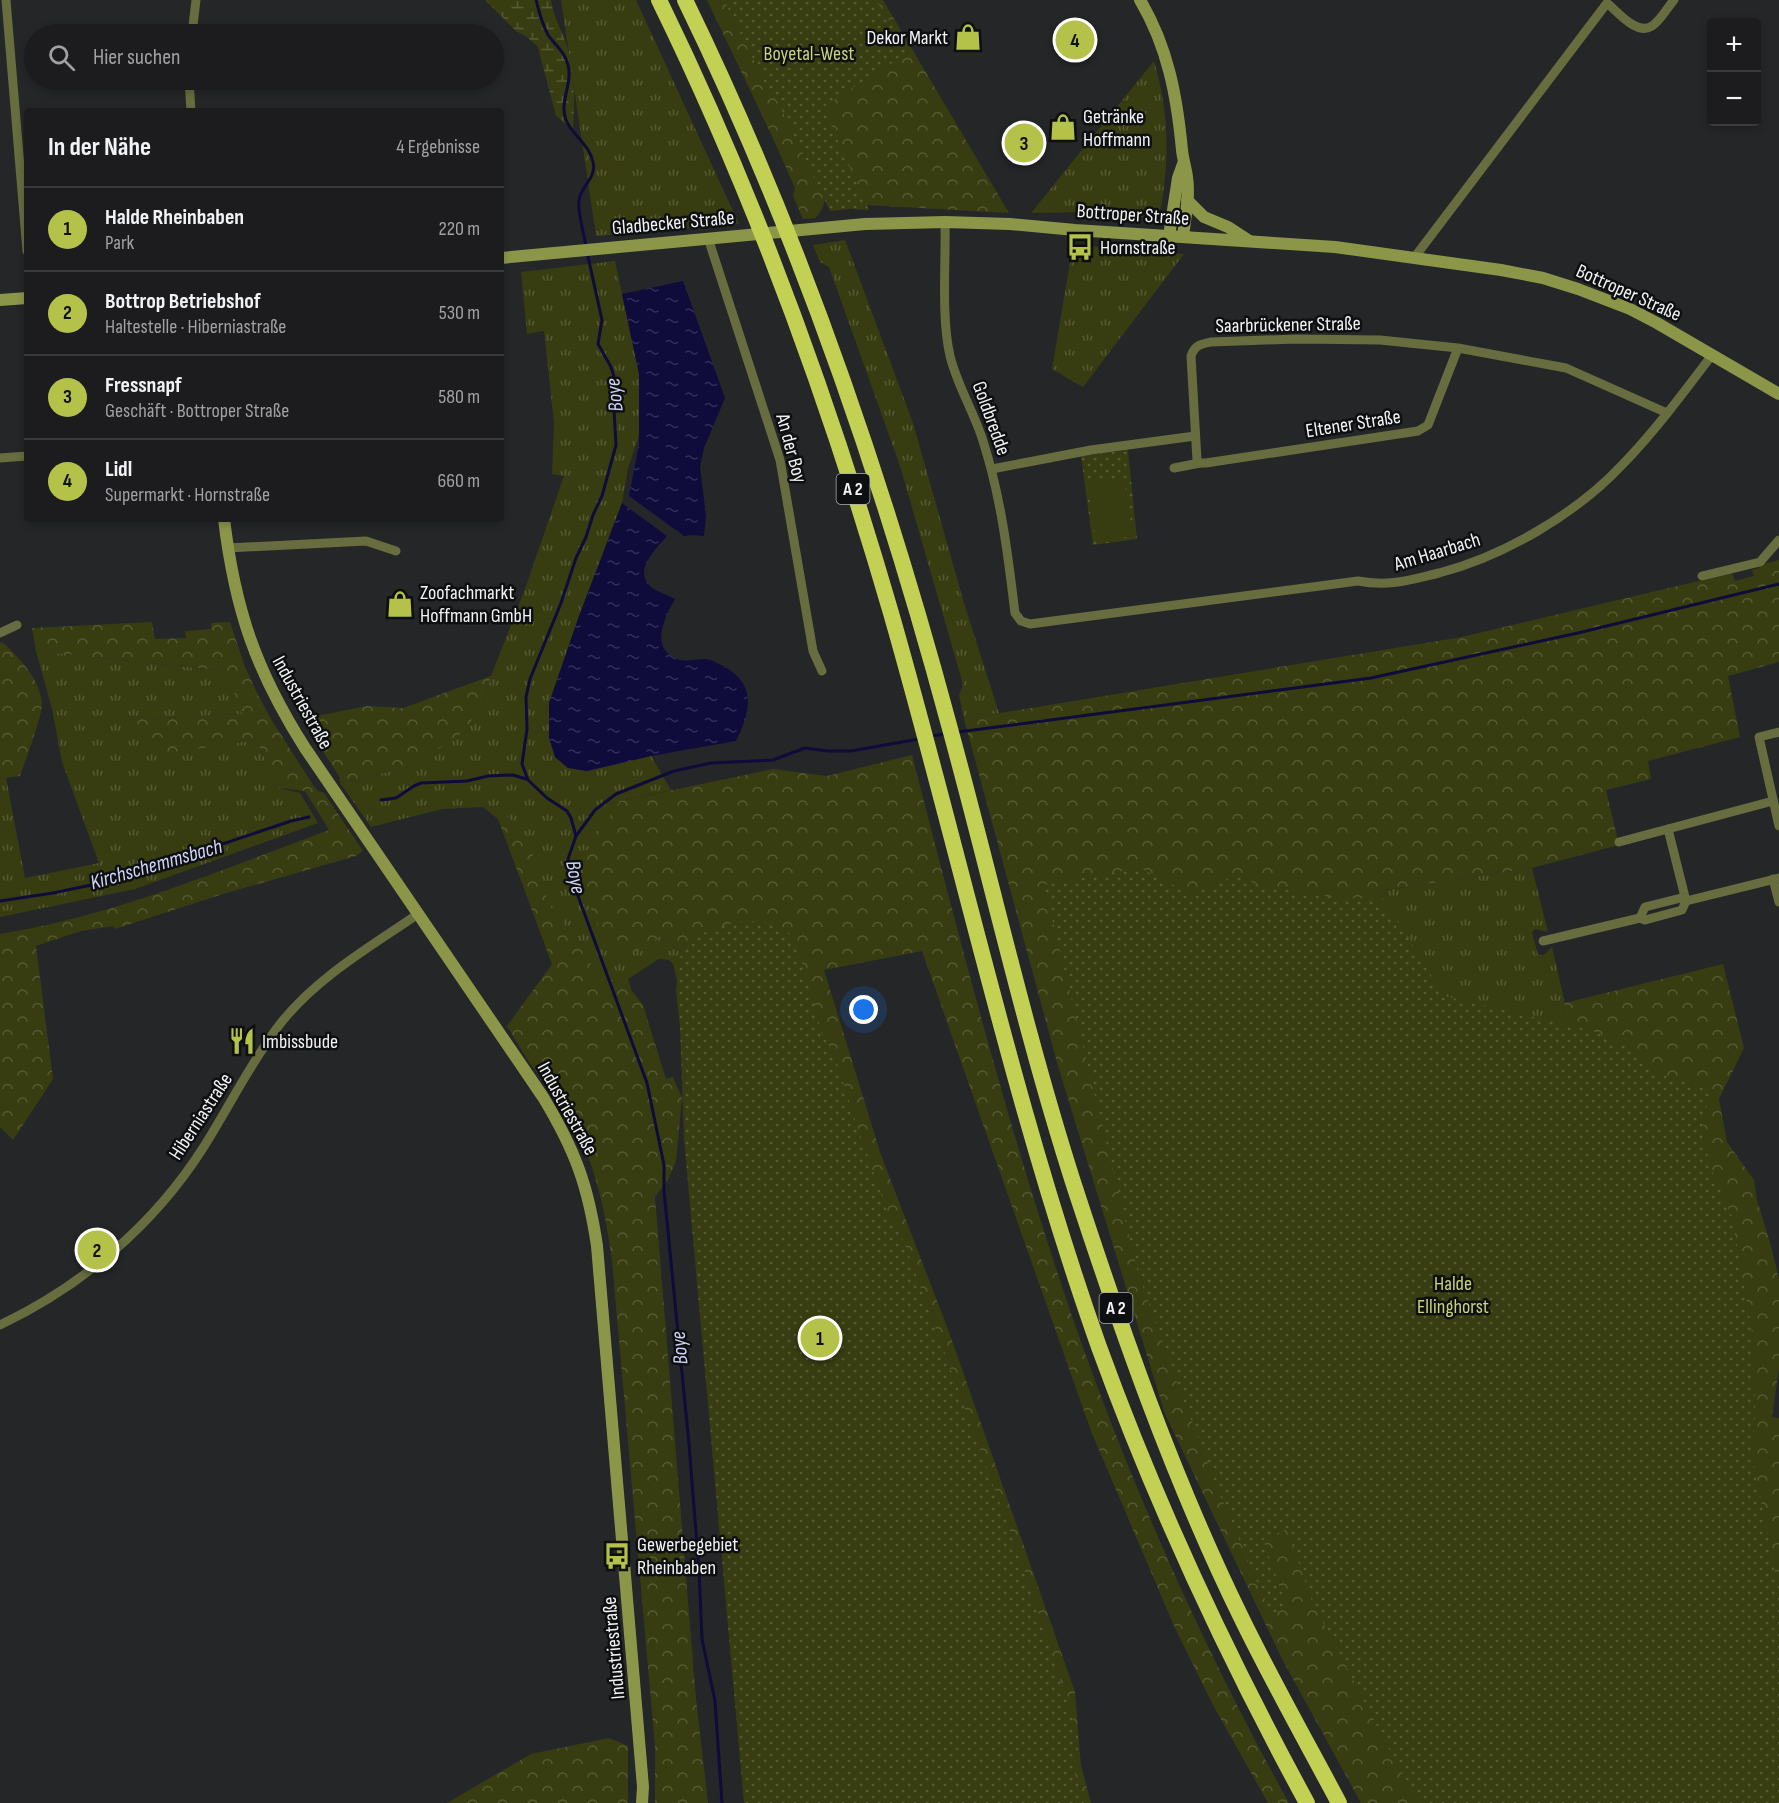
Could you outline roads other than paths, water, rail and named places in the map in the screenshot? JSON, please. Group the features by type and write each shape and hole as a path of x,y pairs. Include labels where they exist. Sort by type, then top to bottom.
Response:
{"highway":[{"name":"A 2","path":"659,0 770,253 819,386 859,508 923,729 1020,1094 1049,1194 1098,1344 1133,1437 1183,1554 1259,1714 1307,1803"},
{"name":"A 2","path":"686,0 714,58 781,213 843,377 875,472 949,722 1045,1088 1073,1182 1153,1410 1191,1507 1239,1612 1340,1803"}],"street":[{"path":"6,0 24,215"},
{"path":"193,24 196,0"},
{"path":"1140,0 1154,26 1170,69 1176,96 1183,164 1187,177 1183,237"},
{"path":"1414,258 1607,3 1636,28 1644,29 1652,26 1674,0"},
{"path":"190,90 191,108"},
{"path":"1169,236 1178,178 1183,164"},
{"path":"1187,200 1204,217 1228,227 1249,240"},
{"name":"Bottroper Straße","path":"848,226 945,222 1010,224 1249,240 1335,247 1501,270 1543,278 1578,289 1657,322 1779,394"},
{"name":"Goldbredde","path":"945,222 946,333 950,357 992,469 1001,511 1015,613 1023,622"},
{"name":"Gladbecker Straße","path":"504,258 848,226"},
{"name":"An der Boy","path":"708,238 780,460 813,651 822,671"},
{"path":"0,300 24,298"},
{"name":"Saarbrückener Straße","path":"1195,436 1191,356 1194,349 1200,344 1275,340 1380,340 1458,348 1566,368 1667,413"},
{"name":"Eltener Straße","path":"1174,468 1418,431 1430,420 1458,348"},
{"name":"Am Haarbach","path":"1023,622 1034,624 1358,581 1377,585 1395,584 1460,567 1547,525 1586,497 1622,466 1712,355"},
{"path":"992,469 1091,450 1195,436 1197,460 1200,464"},
{"path":"0,458 24,456"},
{"name":"Industriestraße","path":"224,522 234,584 243,622 257,661 278,703 305,748 529,1076 557,1120 575,1156 589,1199 597,1246 625,1555 643,1787 642,1803"},
{"path":"1702,576 1760,562 1779,540"},
{"path":"228,548 366,541 396,551"},
{"path":"0,633 17,625"},
{"path":"1779,732 1759,737 1779,826"},
{"path":"1619,842 1773,801"},
{"path":"1543,941 1640,918 1646,920 1682,910 1686,901 1668,829"},
{"path":"1686,901 1702,895 1776,879 1779,902"},
{"name":"Hiberniastraße","path":"0,1325 69,1286 134,1233 186,1173 267,1043 294,1008 329,975 418,914"}],"water":[{"path":"683,281 725,398 704,448 700,467 706,516 704,536 684,536 629,496 639,444 639,374 622,294"},
{"path":"622,503 667,536 649,559 644,572 645,579 651,587 675,599 664,623 661,640 663,648 677,659 710,660 734,673 746,690 748,699 745,719 736,741 651,756 587,771 568,768 555,757 549,738 549,703"}],"waterway":[{"name":"Boye","path":"536,0 548,35 567,60 569,79 564,106 566,120 588,150 593,162 593,173 580,195 579,204 586,246"},
{"name":"Boye","path":"587,252 602,320 598,344 611,367 616,383 618,400 614,410 616,445 602,496 530,679 526,697 527,729 522,764 528,780 547,798 567,811 571,818 576,836 568,859 571,877 647,1083 664,1165 664,1191 689,1444 702,1639 715,1701 722,1803"},
{"path":"958,732 1371,678 1578,633 1779,584"},
{"path":"931,736 946,734"},
{"path":"576,836 595,810 616,794 674,771 711,763 773,760 805,748 851,751 919,739"},
{"name":"Kirchschemmsbach","path":"381,800 396,798 421,783 467,781 488,776 513,775 526,779"},
{"name":"Kirchschemmsbach","path":"0,901 115,880 309,817"}],"place":[{"name":"Dekor Markt","path":"968,37"},
{"name":"Lidl","path":"1075,40"},
{"name":"Getränke Hoffmann","path":"1063,127"},
{"name":"Fressnapf","path":"1024,143"},
{"name":"Hornstraße","path":"1080,247"},
{"name":"Zoofachmarkt Hoffmann GmbH","path":"400,604"},
{"name":"Imbissbude","path":"242,1041"},
{"name":"Bottrop Betriebshof","path":"97,1250"},
{"name":"Halde Rheinbaben","path":"820,1338"},
{"name":"Gewerbegebiet Rheinbaben","path":"617,1556"}],"park label":[{"name":"Boyetal-West","path":"809,53"},
{"name":"Halde Ellinghorst","path":"1453,1294"}]}
